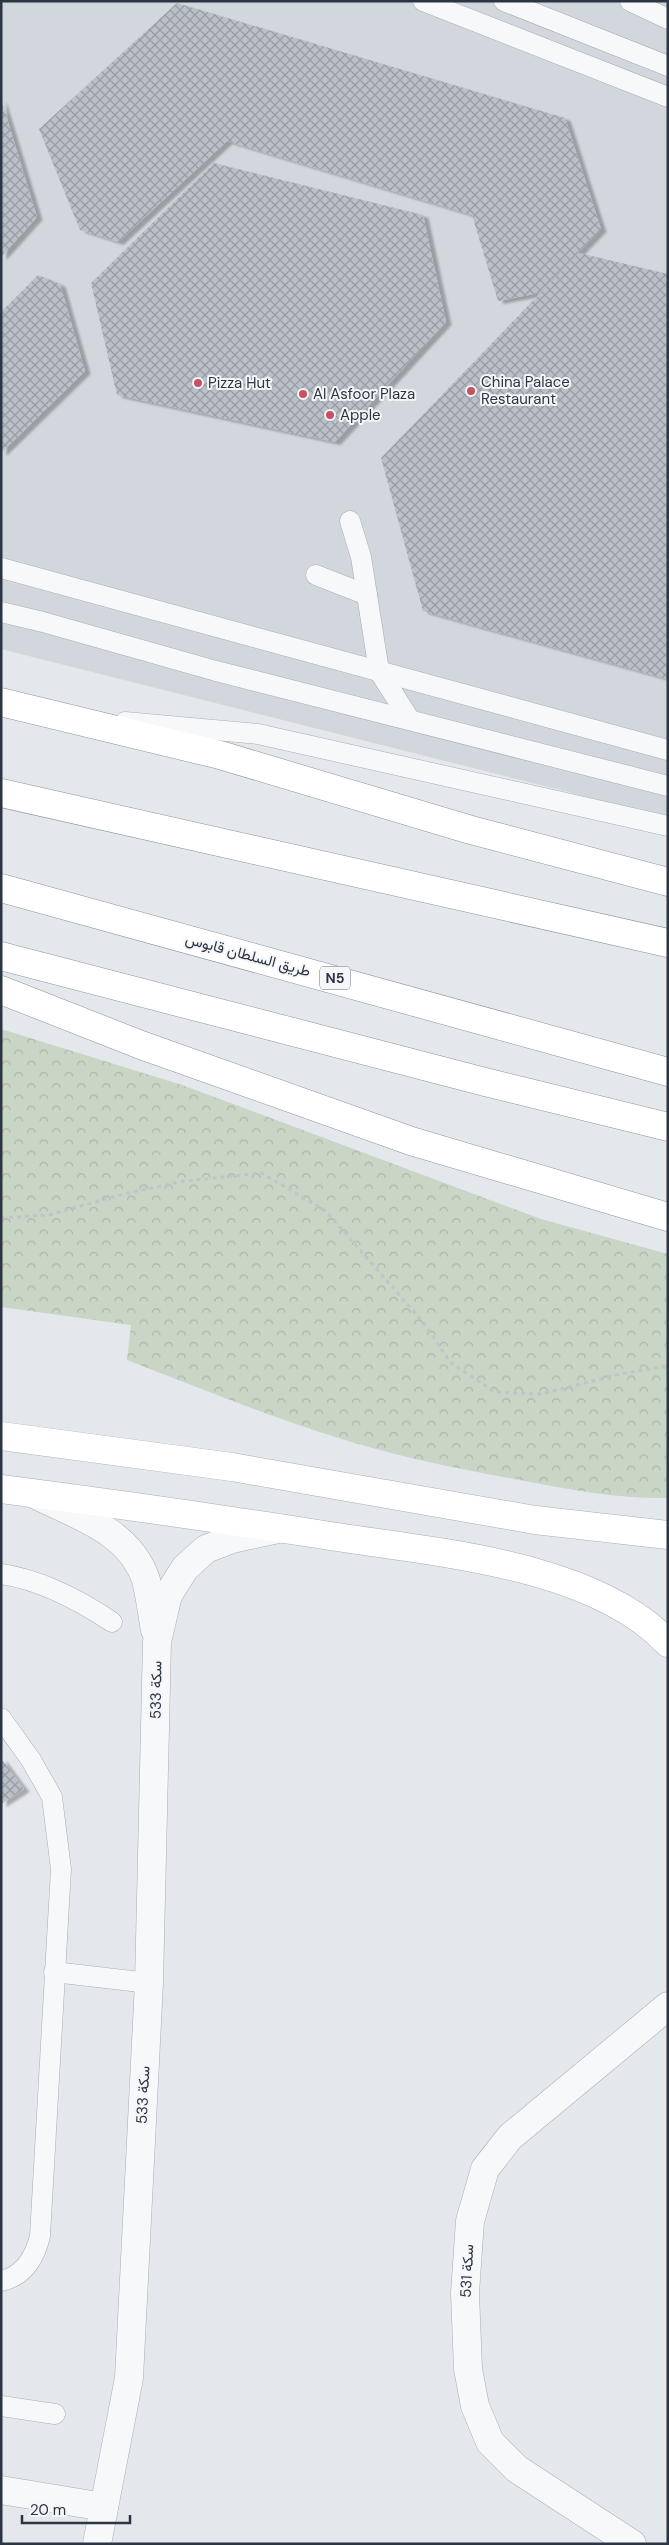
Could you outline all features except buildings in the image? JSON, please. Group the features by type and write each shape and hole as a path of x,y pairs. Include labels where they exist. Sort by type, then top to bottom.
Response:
{"main road":[{"path":"1,702 220,756 471,830 668,882"},
{"path":"1,793 668,943"},
{"name":"طريق السلطان قابوس","path":"1,888 337,979 668,1072"},
{"path":"1,956 485,1082 668,1127"},
{"path":"1,990 141,1045 411,1141 668,1217"},
{"path":"1,1436 232,1467 534,1520 668,1535"},
{"path":"1,1489 282,1528 514,1565 618,1604 656,1630 668,1643"}],"street":[{"name":"سكة 533","path":"30,1493 111,1532 133,1554 145,1580 157,1642"},
{"name":"سكة 533","path":"97,2544 129,2378 149,1983 157,1642 168,1595 185,1568 206,1549 232,1538 282,1528"},
{"name":"سكة 531","path":"632,2544 516,2469 490,2442 475,2406 468,2369 466,2293 470,2221 485,2168 510,2137 668,2006"},
{"path":"1,2490 104,2507"}],"lane":[{"path":"423,1 668,97"},
{"path":"504,1 668,66"},
{"path":"630,1 668,19"},
{"path":"350,521 361,557 379,671 410,720"},
{"path":"1,568 668,750"},
{"path":"316,575 368,595"},
{"path":"1,612 216,671 668,786"},
{"path":"54,715 258,734 668,826"},
{"path":"1,1574 18,1577 77,1600 112,1622"},
{"path":"1,1718 31,1760 52,1797 61,1869 40,2236 37,2249 30,2262 21,2272 1,2281"},
{"path":"54,1972 149,1983"},
{"path":"1,2406 55,2414"}],"path":[{"path":"1,1218 49,1215 124,1194 185,1181 261,1173 324,1210 422,1322 451,1363 495,1392 541,1394 620,1374 668,1366"}],"shaded area":[{"path":"1,1 668,1 668,821 580,795 1,649"}],"green space":[{"path":"1,1029 182,1085 541,1219 668,1254 668,1498 614,1495 561,1488 434,1463 348,1441 252,1408 127,1360 131,1325 1,1307"}],"place":[{"name":"Pizza Hut","path":"198,383"},
{"name":"China Palace Restaurant","path":"471,391"},
{"name":"Al Asfoor Plaza","path":"303,394"},
{"name":"Apple","path":"330,415"}]}
